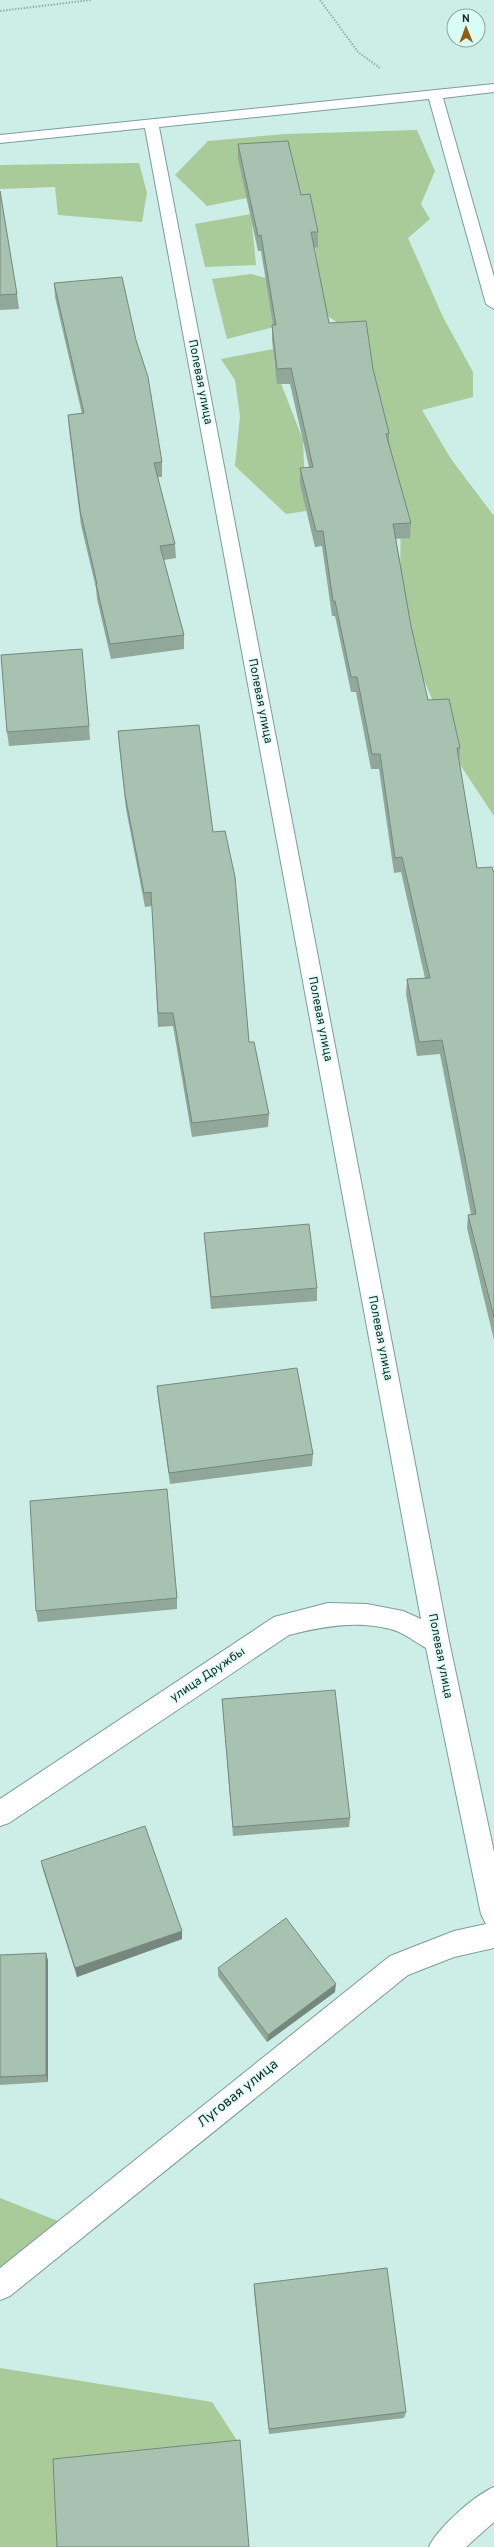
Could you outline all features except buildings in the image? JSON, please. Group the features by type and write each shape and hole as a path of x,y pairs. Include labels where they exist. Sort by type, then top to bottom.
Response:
{"street":[{"path":"0,139 494,88"},
{"path":"434,93 494,304"},
{"name":"Полевая улица","path":"151,124 437,1641 494,1914"},
{"name":"улица Дружбы","path":"0,1814 283,1625 328,1614 367,1615 403,1622 437,1641"},
{"name":"Луговая улица","path":"0,2286 399,1965 454,1944 494,1935"},
{"path":"444,2547 494,2502"}],"path":[{"path":"0,11 91,0"},
{"path":"320,0 358,52 401,85 386,99"}],"green space":[{"path":"417,130 435,171 421,204 430,219 408,238 443,317 473,372 473,397 422,410 451,459 494,516 494,816 459,763 413,654 400,587 401,506 347,329 323,313 269,299 274,327 227,339 212,279 251,274 293,286 319,283 313,227 238,159 247,198 207,206 175,175 208,141 285,134"},
{"path":"139,163 147,193 142,222 58,215 55,187 0,189 0,165"},
{"path":"251,214 256,265 205,267 195,224"},
{"path":"273,349 275,368 303,440 306,511 286,514 235,466 240,416 235,380 221,359"},
{"path":"0,2198 73,2227 0,2282"},
{"path":"0,2368 212,2402 240,2445 59,2547 0,2547"}]}
